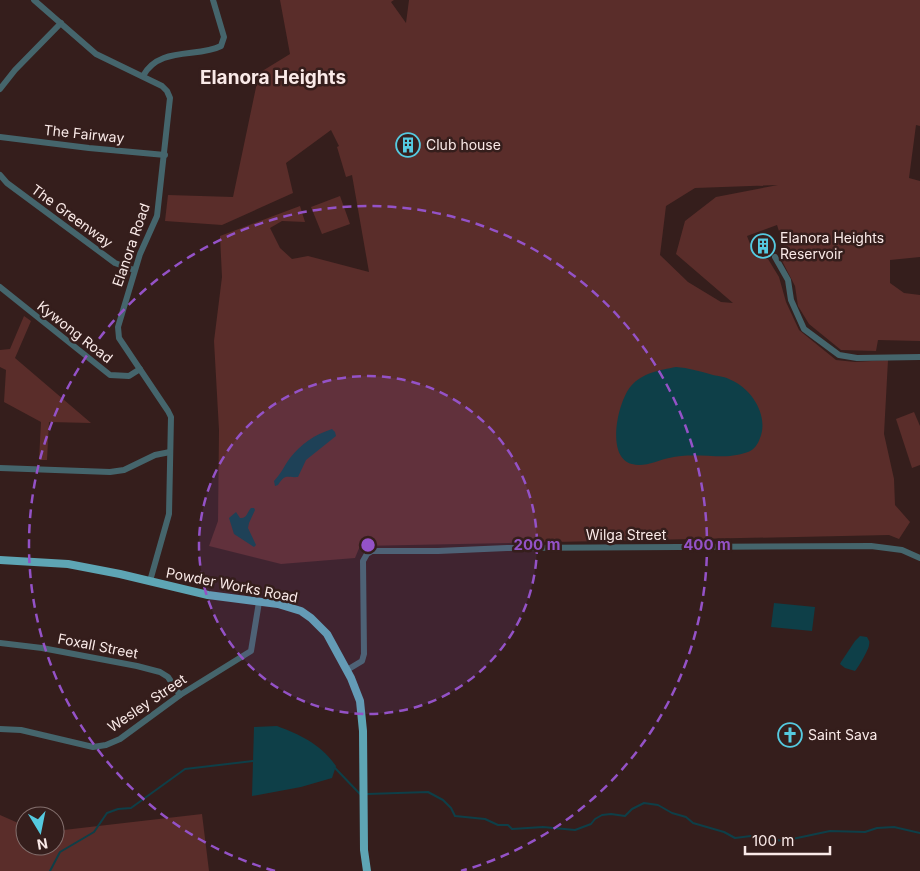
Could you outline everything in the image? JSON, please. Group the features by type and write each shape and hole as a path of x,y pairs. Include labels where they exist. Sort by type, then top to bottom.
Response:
{"main road":[{"name":"Powder Works Road","path":"0,560 68,564 208,595 289,606 312,618 327,634 347,670 360,701 363,731 364,850 367,871"}],"street":[{"name":"Elanora Road","path":"34,0 96,54 162,86 170,98 157,216 134,270 118,327 119,338 171,418 169,514 150,581"},
{"path":"143,76 152,64 164,59 221,46 224,37 213,0"},
{"path":"0,89 15,70 61,23"},
{"name":"The Fairway","path":"0,137 165,155"},
{"name":"The Greenway","path":"0,176 7,184 115,263 134,270"},
{"path":"775,258 788,280 791,300 804,329 838,356 857,358 920,357"},
{"name":"Kywong Road","path":"0,287 110,375 129,376 140,369"},
{"path":"0,468 110,472 124,470 154,455 170,452"},
{"name":"Wilga Street","path":"347,670 362,661 364,654 363,561 367,554 372,551 871,546 902,550 920,558"},
{"name":"Wesley Street","path":"0,729 20,730 97,748 120,739 180,695 251,651 258,602"},
{"name":"Foxall Street","path":"0,643 42,648 160,672 168,677 180,695"}],"shaded area":[{"path":"280,0 394,0 391,2 406,23 409,0 920,0 920,126 916,125 909,178 920,181 920,257 890,260 890,283 904,293 920,295 920,341 878,340 876,351 841,350 809,324 798,306 795,286 779,255 786,253 777,225 747,236 755,257 768,259 779,277 786,302 799,330 836,360 855,362 888,360 884,434 894,479 895,505 910,522 899,539 889,535 360,546 355,558 281,564 209,546 218,521 219,430 214,341 222,277 220,236 300,206 305,222 282,221 270,228 280,248 292,259 308,256 369,272 352,175 346,177 337,147 339,146 331,130 286,163 293,193 222,225 165,221 168,195 233,197 259,73 290,54","holes":["778,185 716,197 685,221 676,254 733,303 721,302 688,282 660,255 666,206 695,188"]},
{"path":"340,196 350,224 322,234 311,207"},
{"path":"24,316 31,321 15,358 91,423 49,422 47,460 39,460 41,422 4,402 6,370 0,367 0,350 10,349"},
{"path":"914,412 920,426 920,465 912,468 896,419"},
{"path":"202,814 209,871 0,871 0,815 15,822 15,856 65,856 65,830"}],"water":[{"path":"676,367 727,378 746,390 757,404 762,421 760,438 754,448 746,453 730,456 684,456 641,465 632,464 624,459 619,451 616,440 616,428 618,415 626,393 640,378"},
{"path":"332,429 336,436 306,460 298,477 285,477 275,486 274,481 299,448 308,440"},
{"path":"251,508 255,510 248,528 256,545 254,547 234,534 229,518 236,512 240,518 244,517"},
{"path":"774,603 815,607 812,631 771,627"},
{"path":"860,636 867,637 869,647 855,671 845,668 840,664"},
{"path":"277,726 317,746 330,758 336,766 332,778 301,787 252,796 254,727"}],"waterway":[{"path":"50,871 60,852 94,832 107,813 118,809 131,808 185,769 253,761"},
{"path":"335,768 360,794"},
{"path":"367,794 428,792 443,800 451,808 455,816 485,819 498,825 508,825 512,829 543,827 575,830 591,824 602,815 625,816 632,809 644,803 658,805 672,813 686,817 693,823 724,832 735,838 751,836 783,841 830,831 865,832 877,828 894,827 920,833"}],"place":[{"name":"Club house","path":"408,145"},
{"name":"Elanora Heights Reservoir","path":"763,246"},
{"name":"Saint Sava","path":"790,735"}],"district":[{"name":"Elanora Heights","path":"273,77"}]}
